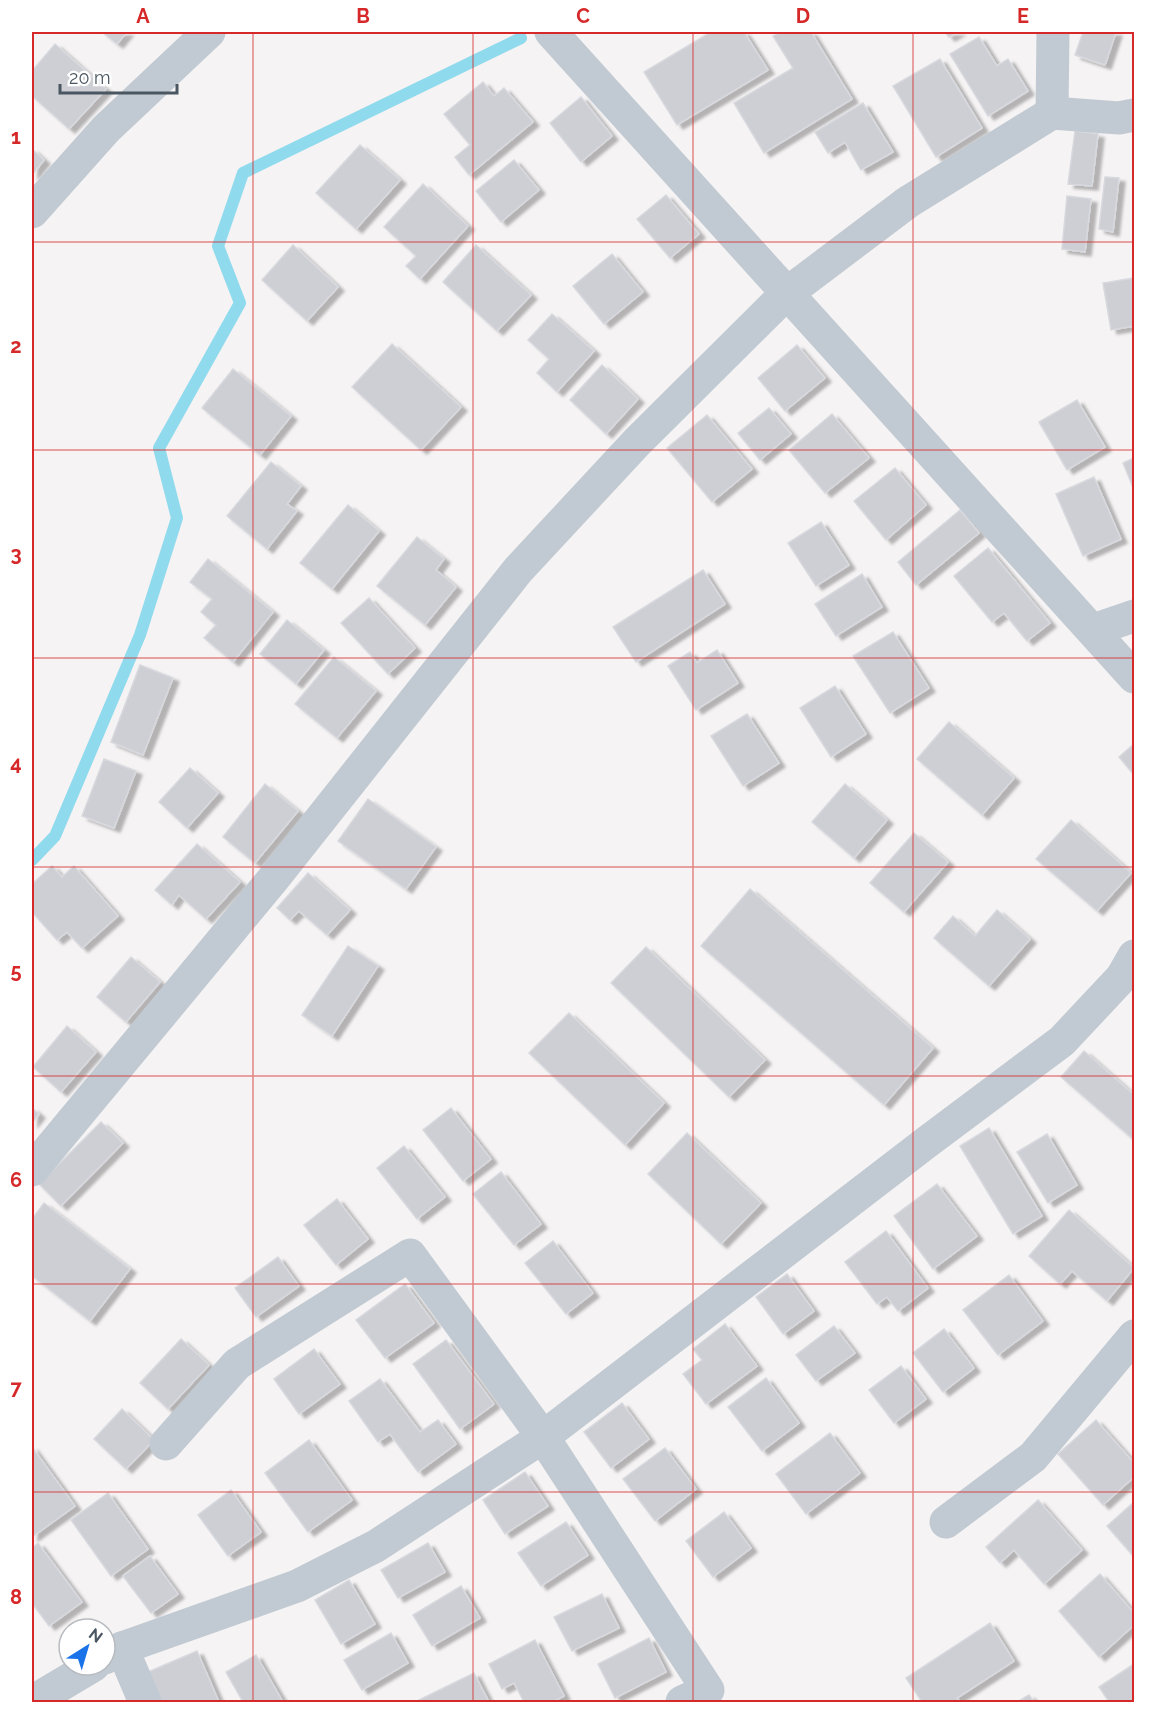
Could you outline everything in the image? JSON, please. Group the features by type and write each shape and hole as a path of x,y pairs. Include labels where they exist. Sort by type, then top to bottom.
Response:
{"street":[{"path":"32,212 106,129 209,32"},
{"path":"551,32 1134,677"},
{"path":"1052,113 1053,32"},
{"path":"32,1170 274,878 518,570 637,442 786,294 908,201 1052,113 1119,118 1134,115"},
{"path":"1093,630 1134,616"},
{"path":"117,1652 297,1586 337,1566 376,1546 543,1437 1062,1041 1122,977 1134,956"},
{"path":"166,1444 237,1364 410,1255 543,1437 708,1690 682,1702"},
{"path":"946,1522 1033,1456 1134,1336"},
{"path":"117,1659 145,1702"},
{"path":"32,1702 74,1677"}],"building":[{"path":"102,32 127,32 117,44"},
{"path":"711,32 744,32 768,70 677,125 644,72"},
{"path":"781,32 811,32 852,99 764,153 734,103 793,68 773,36"},
{"path":"945,32 958,32 949,37"},
{"path":"1083,32 1116,32 1105,65 1075,55"},
{"path":"979,37 997,66 1008,59 1028,91 988,116 950,54"},
{"path":"55,44 106,89 69,129 32,96 32,71"},
{"path":"940,59 982,128 936,157 893,86"},
{"path":"483,82 494,96 504,88 533,122 469,175 455,157 470,145 444,114"},
{"path":"581,97 612,136 581,162 550,123"},
{"path":"863,103 893,152 861,170 845,142 828,153 815,132"},
{"path":"1075,131 1098,134 1092,186 1068,184"},
{"path":"360,145 400,180 356,229 316,193"},
{"path":"32,149 44,160 32,175"},
{"path":"514,160 539,190 501,222 476,191"},
{"path":"1105,177 1119,178 1113,232 1099,229"},
{"path":"423,184 468,226 420,279 406,266 416,256 384,227"},
{"path":"666,195 699,234 670,258 637,219"},
{"path":"1067,196 1091,199 1085,252 1062,249"},
{"path":"293,245 338,287 307,321 262,280"},
{"path":"476,245 531,295 497,331 443,282"},
{"path":"612,254 643,292 604,324 573,286"},
{"path":"1134,278 1134,326 1111,330 1103,283"},
{"path":"552,314 594,351 557,392 537,373 549,359 528,340"},
{"path":"392,344 461,407 421,450 352,387"},
{"path":"797,345 825,378 785,411 758,378"},
{"path":"602,365 638,399 606,434 570,400"},
{"path":"233,369 291,416 260,455 202,408"},
{"path":"1077,400 1105,447 1067,470 1039,422"},
{"path":"769,408 791,434 760,460 738,433"},
{"path":"832,414 869,458 825,493 789,450"},
{"path":"707,415 752,469 712,502 667,448"},
{"path":"1134,458 1134,490 1123,463"},
{"path":"271,462 301,486 287,504 297,511 267,549 227,516"},
{"path":"895,468 926,505 886,540 854,501"},
{"path":"1094,477 1121,539 1083,556 1056,494"},
{"path":"348,505 379,531 332,589 300,563"},
{"path":"960,510 979,533 916,585 898,562"},
{"path":"821,522 849,565 816,586 788,543"},
{"path":"417,537 444,559 436,570 456,587 425,625 377,586"},
{"path":"988,548 1050,623 1027,641 1004,613 992,622 954,576"},
{"path":"208,559 273,612 233,662 204,638 216,625 201,612 212,599 190,582"},
{"path":"703,570 725,604 636,662 613,627"},
{"path":"862,574 882,607 836,636 815,604"},
{"path":"369,598 415,648 388,674 341,623"},
{"path":"287,620 324,650 296,684 260,654"},
{"path":"893,632 929,688 890,713 853,656"},
{"path":"717,650 738,683 696,710 668,666 690,652 697,663"},
{"path":"334,657 376,691 337,738 295,704"},
{"path":"140,665 173,678 143,755 111,742"},
{"path":"835,686 866,734 831,757 800,708"},
{"path":"747,714 779,763 743,786 711,736"},
{"path":"949,722 1014,778 982,815 917,759"},
{"path":"1134,744 1134,775 1119,757"},
{"path":"104,759 136,771 114,828 82,816"},
{"path":"190,768 218,793 187,828 159,802"},
{"path":"265,784 298,811 255,863 223,837"},
{"path":"845,784 887,820 854,858 812,822"},
{"path":"368,799 436,847 406,889 338,841"},
{"path":"1071,820 1131,873 1097,911 1036,859"},
{"path":"914,833 948,862 904,912 870,883"},
{"path":"197,844 240,882 206,919 179,895 172,905 155,890"},
{"path":"52,866 62,877 74,866 118,916 82,948 67,932 57,940 32,912 32,884"},
{"path":"308,873 350,910 327,935 299,911 290,920 277,908"},
{"path":"750,889 933,1048 884,1105 701,946"},
{"path":"997,910 1030,939 989,986 934,938 953,916 975,936"},
{"path":"348,946 378,966 332,1036 302,1015"},
{"path":"646,947 765,1060 729,1097 611,983"},
{"path":"131,957 160,982 126,1022 97,997"},
{"path":"569,1013 664,1103 625,1145 529,1053"},
{"path":"67,1026 96,1052 61,1092 33,1067"},
{"path":"1084,1051 1134,1095 1134,1140 1061,1077"},
{"path":"32,1108 39,1114 32,1123"},
{"path":"451,1108 491,1159 463,1181 423,1130"},
{"path":"101,1122 123,1143 61,1206 39,1184"},
{"path":"989,1128 1042,1216 1013,1234 960,1146"},
{"path":"687,1133 761,1203 721,1244 648,1174"},
{"path":"1047,1134 1077,1185 1048,1203 1017,1152"},
{"path":"404,1146 445,1197 417,1219 377,1168"},
{"path":"501,1172 541,1224 514,1245 473,1194"},
{"path":"937,1184 977,1236 933,1269 894,1216"},
{"path":"337,1199 368,1239 336,1265 304,1225"},
{"path":"44,1203 130,1269 90,1321 32,1276 32,1219"},
{"path":"1069,1210 1134,1268 1107,1301 1072,1271 1060,1284 1029,1256"},
{"path":"886,1231 928,1288 898,1311 887,1297 877,1304 845,1262"},
{"path":"553,1241 593,1293 566,1314 525,1263"},
{"path":"278,1257 299,1286 256,1317 235,1288"},
{"path":"787,1274 814,1311 783,1334 756,1297"},
{"path":"1009,1275 1043,1321 998,1355 963,1310"},
{"path":"405,1284 434,1323 385,1358 356,1320"},
{"path":"725,1324 757,1366 706,1404 683,1374 702,1360 693,1349"},
{"path":"834,1326 855,1353 816,1381 796,1355"},
{"path":"944,1329 974,1368 943,1392 913,1353"},
{"path":"181,1339 209,1365 168,1409 140,1383"},
{"path":"446,1340 494,1404 460,1429 413,1364"},
{"path":"314,1349 340,1384 299,1414 274,1379"},
{"path":"901,1366 926,1399 894,1423 869,1390"},
{"path":"766,1378 799,1423 762,1451 728,1407"},
{"path":"380,1379 420,1432 438,1420 456,1444 418,1472 390,1434 378,1442 349,1401"},
{"path":"622,1403 649,1439 611,1468 584,1432"},
{"path":"122,1409 154,1440 126,1469 94,1439"},
{"path":"1096,1420 1134,1463 1134,1477 1103,1505 1058,1454"},
{"path":"830,1433 860,1473 806,1514 776,1474"},
{"path":"309,1440 352,1500 308,1532 265,1473"},
{"path":"32,1447 75,1506 32,1537"},
{"path":"665,1448 696,1489 655,1521 623,1479"},
{"path":"525,1472 548,1506 505,1534 483,1500"},
{"path":"231,1490 261,1532 228,1556 198,1515"},
{"path":"108,1493 148,1549 111,1576 71,1520"},
{"path":"1038,1500 1082,1550 1044,1584 1014,1550 1000,1563 986,1547"},
{"path":"1134,1502 1134,1557 1107,1526"},
{"path":"724,1512 751,1548 713,1577 686,1541"},
{"path":"566,1522 588,1555 541,1586 518,1553"},
{"path":"38,1543 82,1602 61,1617 57,1617 57,1620 49,1626 32,1603 32,1548"},
{"path":"428,1543 445,1572 398,1598 381,1570"},
{"path":"150,1556 178,1594 151,1613 123,1576"},
{"path":"1100,1574 1134,1613 1134,1625 1099,1657 1059,1611"},
{"path":"349,1580 375,1624 341,1644 315,1600"},
{"path":"461,1586 480,1618 432,1646 413,1615"},
{"path":"602,1594 619,1628 572,1651 554,1617"},
{"path":"990,1623 1014,1661 957,1698 960,1702 922,1702 906,1678"},
{"path":"391,1633 408,1663 362,1690 344,1660"},
{"path":"649,1638 666,1672 615,1698 598,1664"},
{"path":"535,1640 564,1696 552,1702 524,1702 514,1683 502,1689 489,1664"},
{"path":"197,1651 219,1702 161,1702 148,1672"},
{"path":"256,1655 283,1702 243,1702 226,1672"},
{"path":"1134,1664 1134,1702 1109,1702 1099,1687"},
{"path":"474,1673 489,1702 415,1702"},
{"path":"1029,1695 1034,1702 1017,1702"}],"waterway":[{"path":"32,860 55,836 140,635 177,518 159,448 240,303 218,246 243,173 521,38"}]}
